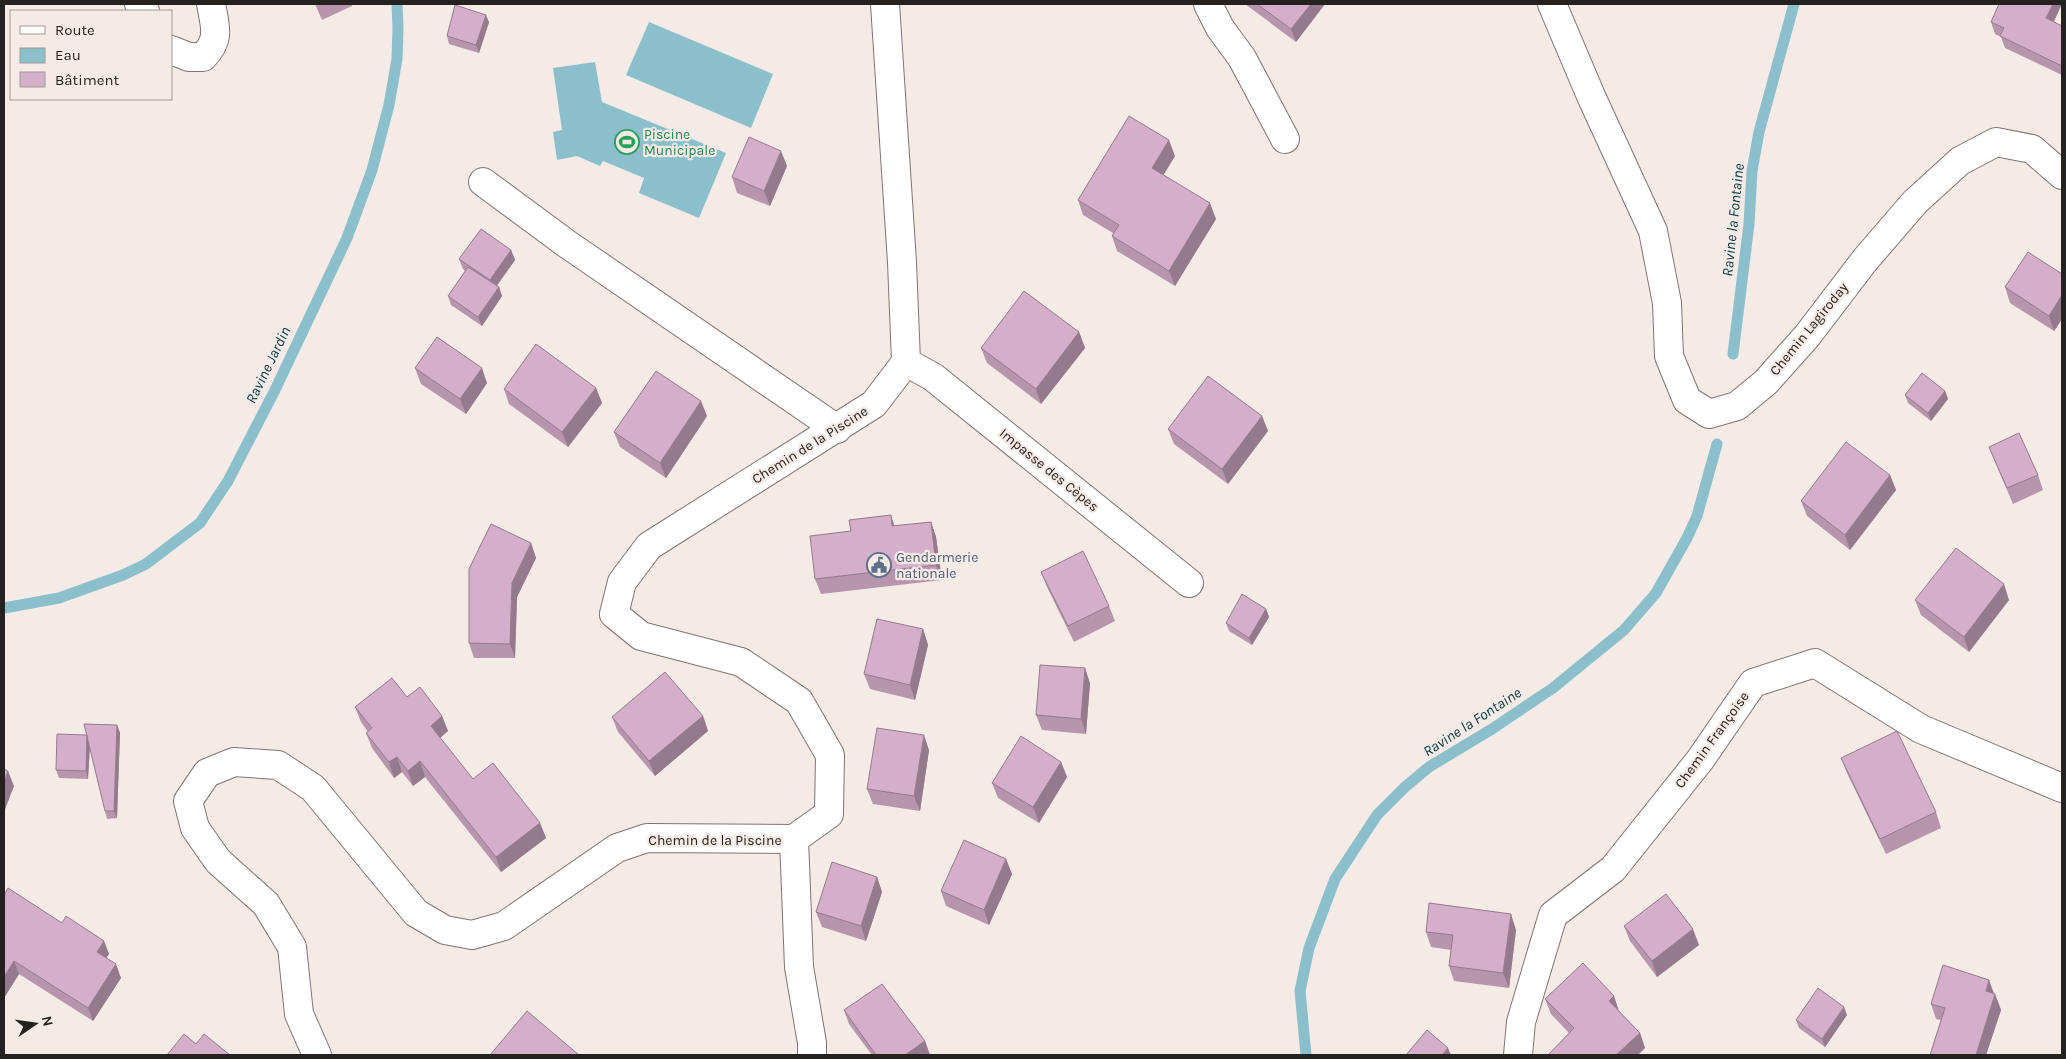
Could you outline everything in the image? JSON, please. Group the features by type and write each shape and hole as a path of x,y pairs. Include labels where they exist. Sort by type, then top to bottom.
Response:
{"street":[{"path":"172,50 189,57 203,57 213,48 216,32 211,4"},
{"path":"885,4 902,262 906,362"},
{"path":"1208,4 1220,28 1242,58 1285,139"},
{"name":"Chemin Lagiroday","path":"1552,4 1591,96 1653,231 1667,303 1669,356 1687,400 1709,414 1737,406 1766,382 1807,336 1865,260 1915,202 1960,161 1996,142 2032,149 2062,175"},
{"path":"482,182 567,244 837,429"},
{"name":"Chemin de la Piscine","path":"317,1055 298,1014 292,947 266,904 218,861 195,828 188,800 207,773 234,762 278,766 313,788 416,913 446,930 472,935 504,926 617,848 639,840 647,838 794,839 829,814 830,754 799,701 741,662 641,636 614,614 622,582 649,546 874,404 906,362"},
{"name":"Impasse des Cèpes","path":"906,362 933,377 1189,583"},
{"name":"Chemin Françoise","path":"1518,1055 1521,1022 1553,916 1613,869 1700,760 1753,682 1815,663 1921,729 2062,788"},
{"path":"794,839 799,967 812,1043 812,1055"}],"water":[{"path":"649,22 773,74 751,128 626,75"},
{"name":"Piscine Municipale","path":"595,62 602,102 726,153 699,218 639,193 644,178 603,161 600,166 577,156 557,160 553,132 562,130 553,68"}],"building":[{"path":"1257,4 1311,4 1291,29"},
{"path":"1999,4 2053,4 2046,18 2062,26 2062,66 2000,36 2004,28 1991,22"},
{"path":"455,5 486,15 476,45 447,36"},
{"path":"1129,116 1169,140 1152,168 1210,203 1169,271 1112,236 1119,225 1078,200"},
{"path":"749,137 781,151 764,191 732,177"},
{"path":"481,229 511,250 490,280 459,259"},
{"path":"2028,252 2062,274 2062,295 2049,316 2005,287"},
{"path":"468,267 499,287 478,317 448,296"},
{"path":"1024,291 1079,332 1036,389 981,348"},
{"path":"437,337 482,368 460,399 415,368"},
{"path":"536,344 596,388 562,432 504,389"},
{"path":"656,371 701,401 660,463 614,432"},
{"path":"1922,373 1945,391 1928,413 1905,395"},
{"path":"1208,376 1262,416 1222,469 1168,429"},
{"path":"2019,433 2038,475 2007,488 1989,447"},
{"path":"1846,442 1890,475 1845,535 1801,501"},
{"path":"891,515 892,526 931,522 936,565 815,579 810,536 851,531 849,520"},
{"path":"491,524 531,543 512,583 510,644 469,643 469,569"},
{"path":"1956,548 2004,584 1964,637 1915,600"},
{"path":"1083,551 1109,606 1068,626 1041,572"},
{"path":"1242,594 1266,609 1249,638 1226,623"},
{"path":"877,619 923,629 910,685 864,674"},
{"path":"1040,665 1085,668 1081,719 1036,715"},
{"path":"665,672 703,716 649,761 612,717"},
{"path":"392,678 407,697 420,687 442,716 431,726 473,779 493,763 540,823 496,857 420,761 408,771 397,757 389,762 366,733 372,728 355,707"},
{"path":"84,724 117,725 114,811 105,811"},
{"path":"877,728 924,735 914,796 867,789"},
{"path":"1897,731 1936,812 1880,839 1841,758"},
{"path":"57,734 87,735 86,771 56,770"},
{"path":"1021,736 1061,762 1033,807 992,783"},
{"path":"4,769 8,771 4,782"},
{"path":"964,840 1006,859 984,910 941,891"},
{"path":"832,862 877,877 861,926 816,912"},
{"path":"8,888 62,923 66,916 104,941 97,952 116,964 88,1008 14,961 4,977 4,895"},
{"path":"1666,894 1693,929 1652,961 1624,926"},
{"path":"1429,903 1511,914 1503,973 1449,966 1453,935 1426,932"},
{"path":"1583,963 1614,996 1609,1001 1640,1033 1616,1055 1548,1055 1574,1028 1545,999"},
{"path":"1943,965 1989,980 1986,991 1995,994 1976,1055 1930,1055 1945,1008 1931,1004"},
{"path":"882,984 925,1041 905,1055 876,1055 844,1010"},
{"path":"1818,988 1844,1007 1822,1039 1796,1020"},
{"path":"527,1011 579,1055 490,1055"},
{"path":"1427,1030 1448,1048 1442,1055 1406,1055"},
{"path":"184,1034 196,1044 204,1034 230,1055 167,1055"}],"waterway":[{"name":"Ravine Jardin","path":"4,608 59,598 123,575 146,564 200,523 228,481 275,390 347,238 372,170 389,105 397,59 397,4"},
{"name":"Ravine la Fontaine","path":"1733,354 1749,224 1752,171 1759,132 1794,4"},
{"name":"Ravine la Fontaine","path":"1306,1055 1300,991 1309,948 1335,879 1377,815 1405,787 1429,767 1492,729 1553,688 1624,630 1656,593 1687,538 1697,516 1717,444"}],"place":[{"name":"Piscine Municipale","path":"627,142"},
{"name":"Gendarmerie nationale","path":"879,565"}]}
